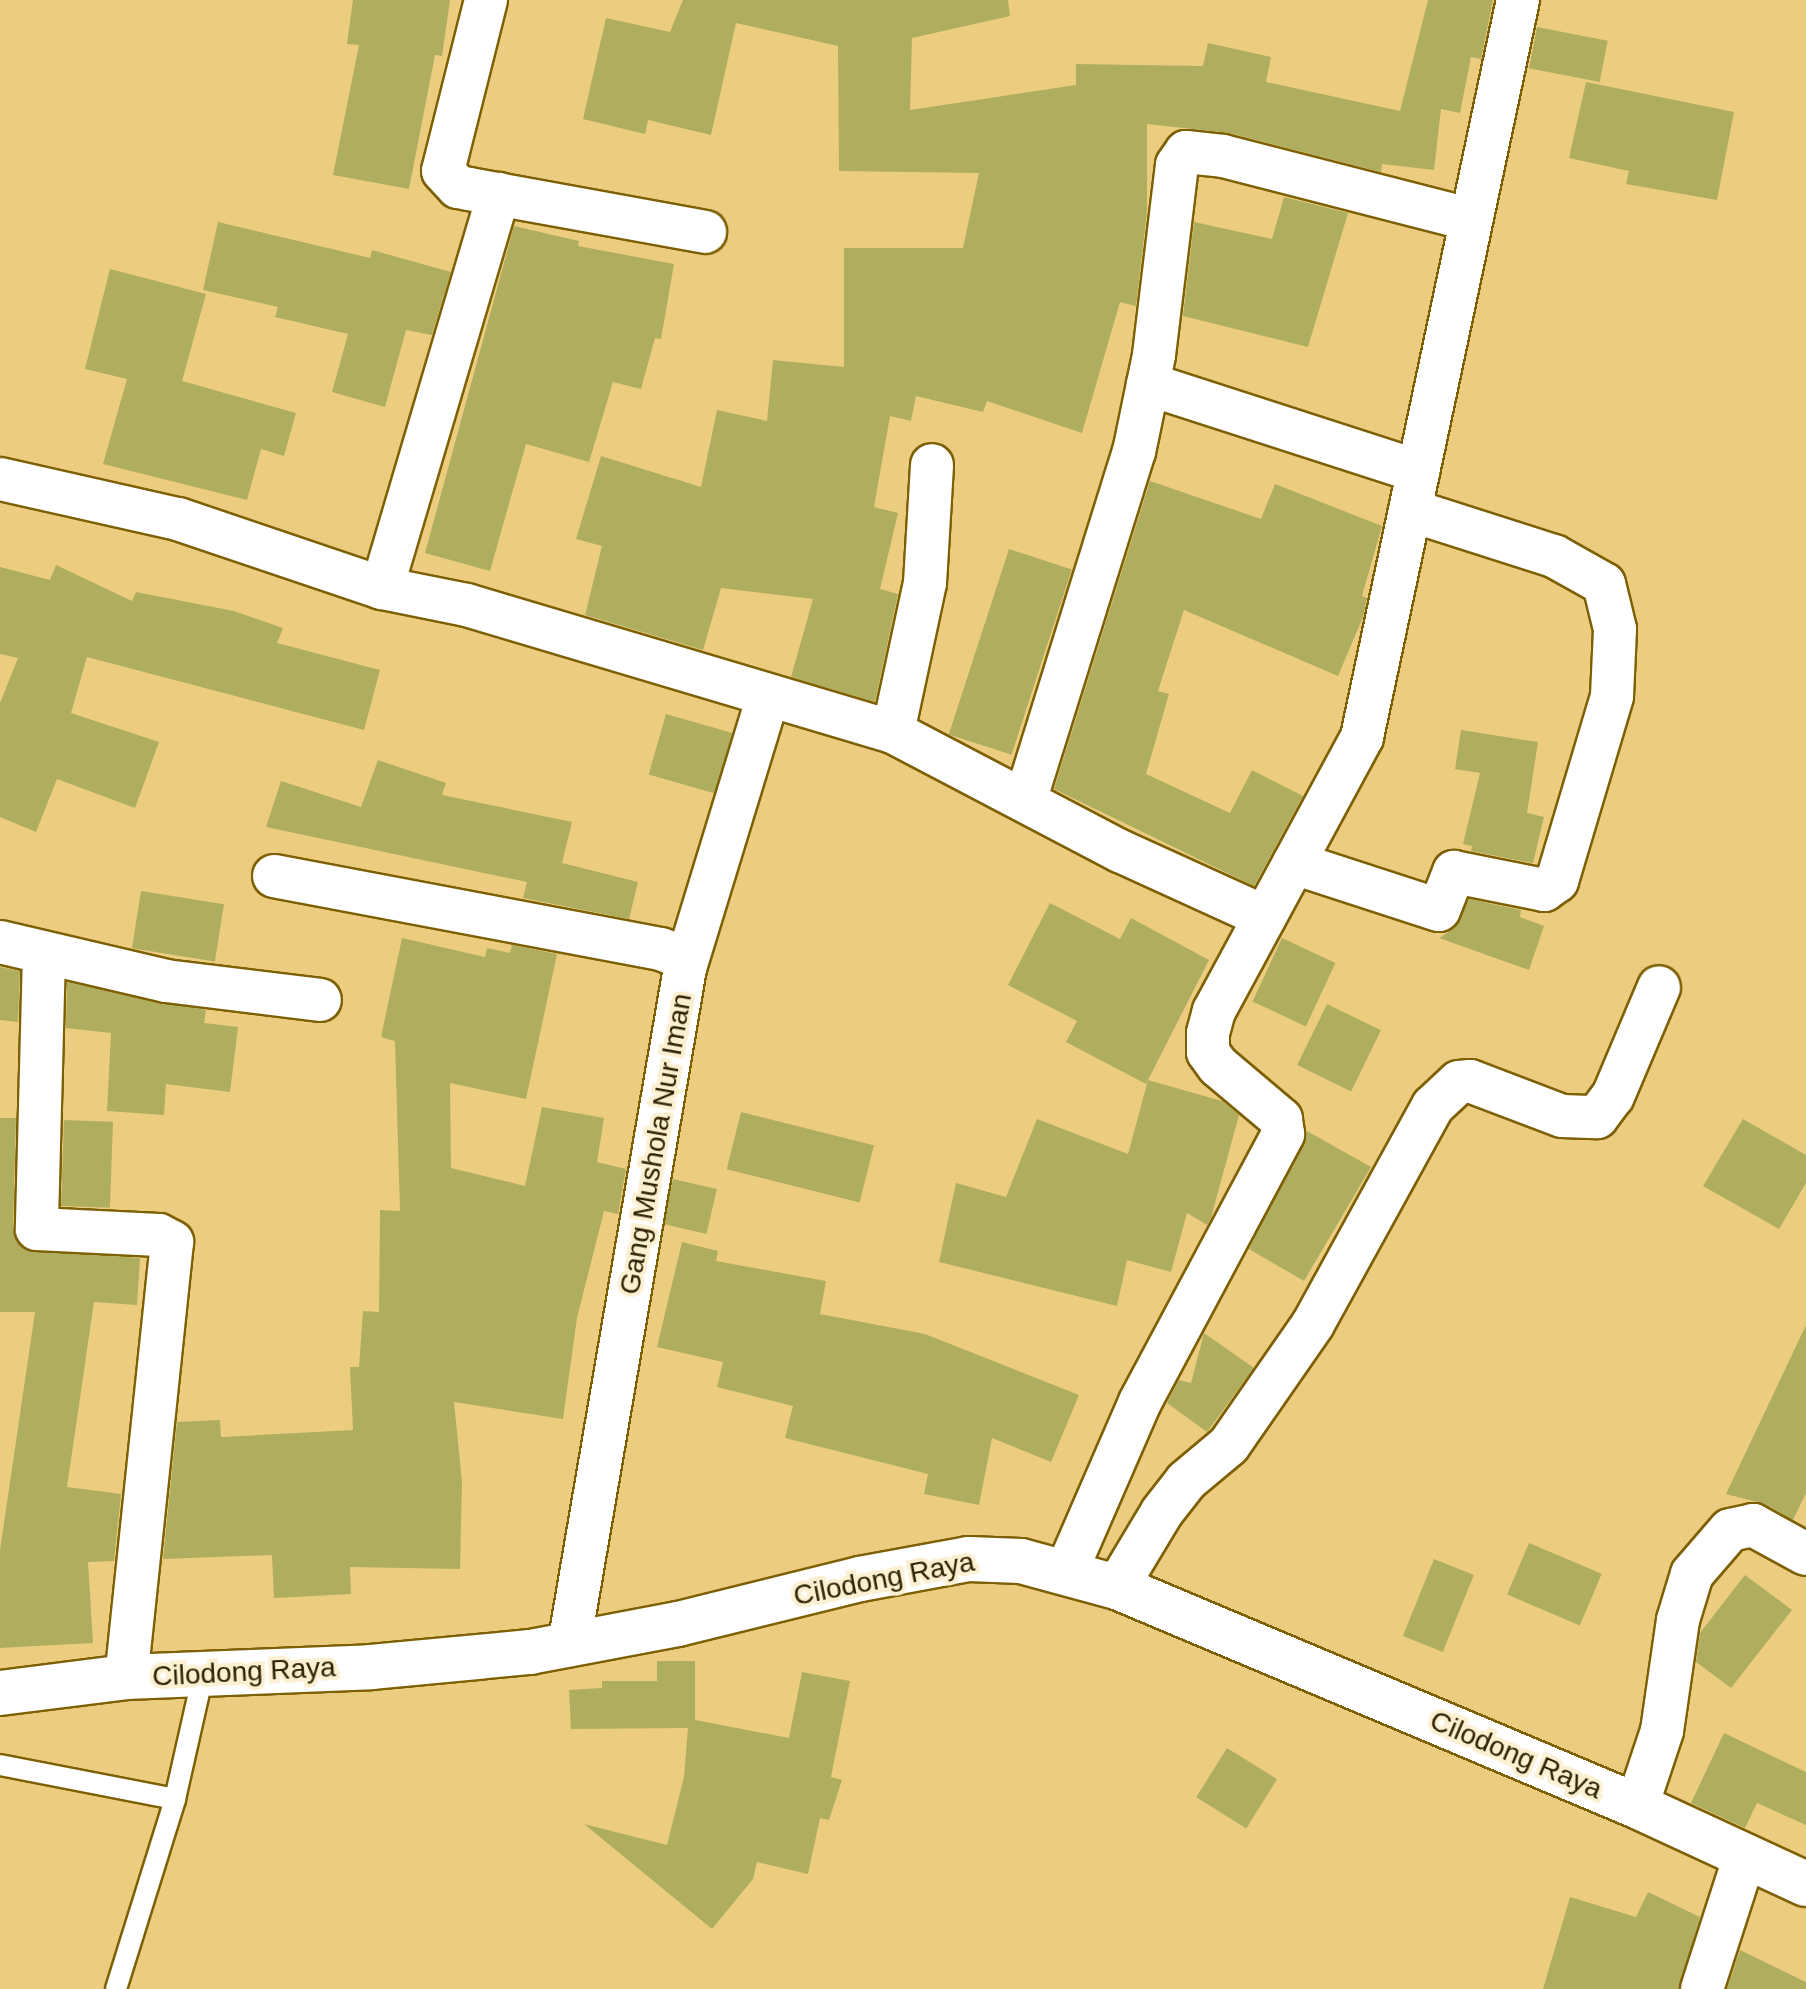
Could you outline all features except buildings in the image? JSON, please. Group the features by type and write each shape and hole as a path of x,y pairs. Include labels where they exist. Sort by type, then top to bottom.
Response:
{"street":[{"path":"486,0 443,171 458,187 705,232"},
{"path":"1067,1570 1140,1402 1283,1134 1281,1119 1208,1052 1214,1011 1362,737 1468,219 1518,0"},
{"path":"1026,798 1134,452 1148,384 1177,165 1186,152 1223,156 1468,219"},
{"path":"382,588 499,194"},
{"path":"1148,384 1414,491 1554,556 1604,584 1615,629 1612,696 1557,881 1544,890 1454,872 1439,910 1294,863"},
{"path":"893,732 925,583 932,465"},
{"path":"0,479 178,519 382,588 467,605 893,732 1026,798 1120,851 1265,917"},
{"path":"685,968 768,696"},
{"name":"Gang Mushola Nur Iman","path":"274,876 661,949 681,957 685,968 569,1645"},
{"path":"0,942 166,981 320,1000"},
{"path":"44,954 37,1229 159,1235 172,1242 126,1677"},
{"path":"1131,1593 1162,1512 1186,1481 1229,1445 1313,1324 1433,1106 1459,1082 1470,1081 1562,1116 1597,1117 1613,1096 1659,987"},
{"path":"1637,1806 1662,1731 1678,1620 1692,1574 1730,1530 1753,1525 1806,1554"},
{"name":"Cilodong Raya","path":"0,1693 126,1677 371,1667 569,1645 969,1559 1067,1570 1131,1593 1637,1806 1806,1884"},
{"path":"1702,1989 1745,1856"}],"lane":[{"path":"116,1989 175,1799 203,1675"},
{"path":"0,1765 175,1799"}]}
